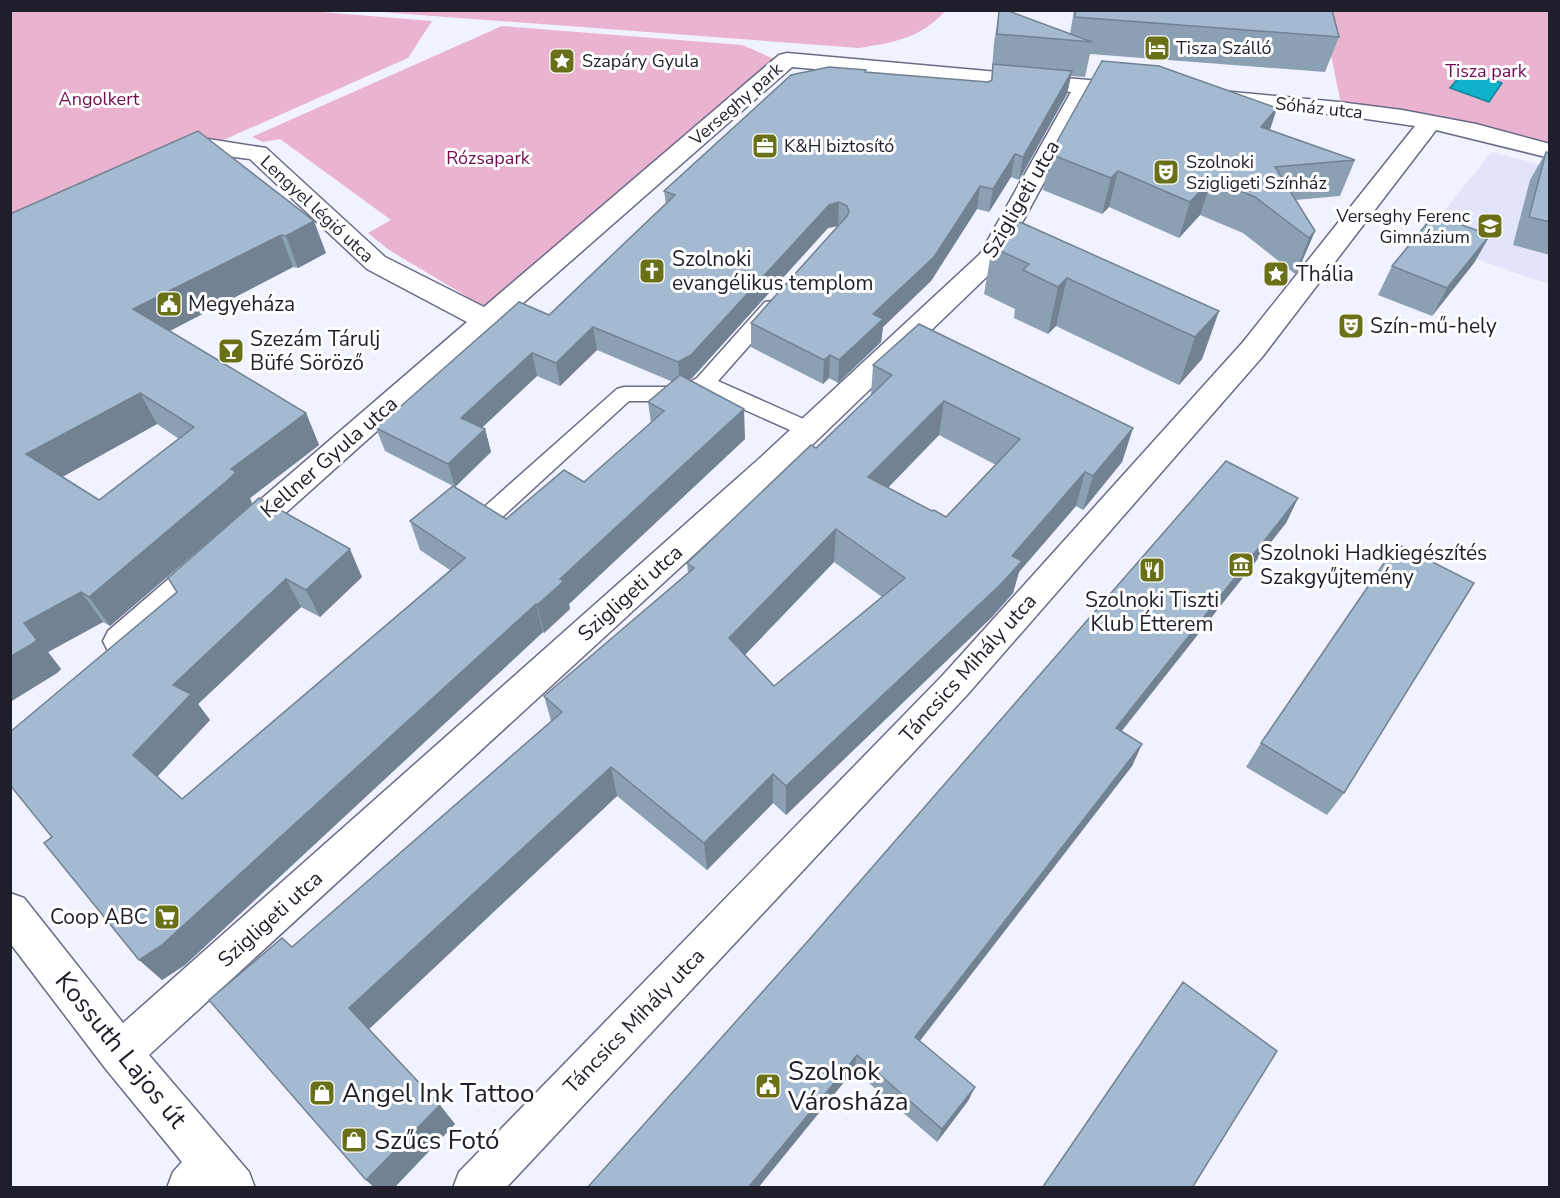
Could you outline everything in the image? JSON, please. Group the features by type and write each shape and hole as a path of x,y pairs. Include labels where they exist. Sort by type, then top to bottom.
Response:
{"street":[{"name":"Verseghy park","path":"486,320 787,60 1085,87"},
{"path":"1085,87 1156,93"},
{"name":"Szigligeti utca","path":"120,1053 809,430 990,259 1085,87"},
{"name":"Sóház utca","path":"1192,96 1324,107 1431,122 1550,151"},
{"name":"Táncsics Mihály utca","path":"475,1188 955,685 1254,350 1431,122"},
{"name":"Lengyel légió utca","path":"156,170 208,146 257,153 376,263 486,320"},
{"name":"Kellner Gyula utca","path":"100,659 486,320"},
{"name":"Kossuth Lajos út","path":"10,911 120,1053 211,1179"}],"lane":[{"path":"491,514 624,394 685,394 704,383 782,296"},
{"path":"704,383 809,430"}],"shaded area":[{"name":"Verseghy Ferenc Gimnázium","path":"1492,152 1549,167 1549,284 1420,240"}],"green space":[{"name":"Angolkert","path":"297,10 432,21 408,58 30,226 11,218 10,11"},
{"path":"945,10 926,28 906,38 859,48 367,11"},
{"name":"Tisza park","path":"1322,11 1549,11 1549,151 1342,109"},
{"name":"Rózsapark","path":"502,26 742,45 779,61 486,308 389,250 368,233 391,220 280,139 263,142 252,137"}],"water":[{"path":"1464,71 1502,83 1489,102 1450,88"}],"building":[{"path":"999,10 1006,10 1092,42 997,34"},
{"path":"1076,10 1332,10 1339,37 1075,17"},
{"path":"1102,61 1159,66 1277,108 1261,127 1355,160 1275,167 1315,231 1309,238 1255,197 1212,179 1190,202 1118,171 1111,178 1050,154"},
{"path":"993,64 1072,71 1023,157 1015,154 993,189 980,186 934,257 873,314 883,319 839,360 830,355 824,360 751,323 847,216 849,212 847,206 839,202 829,205 691,355 678,362 593,327 556,363 532,353 461,418 485,429 448,464 376,428 519,302 549,315 675,195 664,191 791,75 829,67 988,82 992,80"},
{"path":"198,131 314,221 286,236 281,235 133,309 306,413 231,469 236,472 228,480 89,597 81,592 24,623 37,640 10,657 10,214","holes":["140,393 194,427 99,500 26,454"]},
{"path":"1546,152 1550,153 1550,222 1529,217"},
{"path":"1434,215 1490,235 1447,288 1392,266"},
{"path":"1020,222 1219,311 1195,337 1067,278 1058,287 1023,270 1029,264 992,247"},
{"path":"919,324 1133,428 1093,476 1085,472 1012,556 1022,561 1000,585 786,786 773,774 704,843 611,767 349,1008 440,1105 366,1180 209,1000 282,938 292,947 562,712 544,696 694,568 687,563 811,445 816,448 892,375 873,365","holes":["944,401 1020,439 946,517 868,477","836,529 905,578 774,686 729,638"]},
{"path":"680,375 744,409 560,579 564,581 163,944 139,960 44,843 52,837 10,785 10,732 177,592 168,578 259,498 350,549 306,590 286,579 173,685 191,694 133,755 182,799 465,558 410,521 453,486 506,519 564,470 584,482 664,411 648,402"},
{"path":"1226,461 1298,498 1116,728 1142,744 915,1037 975,1087 942,1129 857,1055 748,1188 587,1188 808,941"},
{"path":"1397,544 1474,583 1344,793 1261,743"},
{"path":"1183,982 1277,1051 1192,1188 1042,1188"}],"place":[{"name":"Tisza Szálló","path":"1157,48"},
{"name":"Szapáry Gyula","path":"562,61"},
{"name":"K&H biztosító","path":"765,146"},
{"name":"Szolnoki Szigligeti Színház","path":"1166,172"},
{"name":"Verseghy Ferenc Gimnázium","path":"1490,226"},
{"name":"Szolnoki evangélikus templom","path":"652,271"},
{"name":"Thália","path":"1276,274"},
{"name":"Megyeháza","path":"169,304"},
{"name":"Szín-mű-hely","path":"1351,326"},
{"name":"Szezám Tárulj Büfé Söröző","path":"231,351"},
{"name":"Szolnoki Hadkiegészítés Szakgyűjtemény","path":"1241,565"},
{"name":"Szolnoki Tiszti Klub Étterem","path":"1152,570"},
{"name":"Coop ABC","path":"167,917"},
{"name":"Szolnok Városháza","path":"768,1086"},
{"name":"Angel Ink Tattoo","path":"322,1093"},
{"name":"Szűcs Fotó","path":"354,1140"}]}
